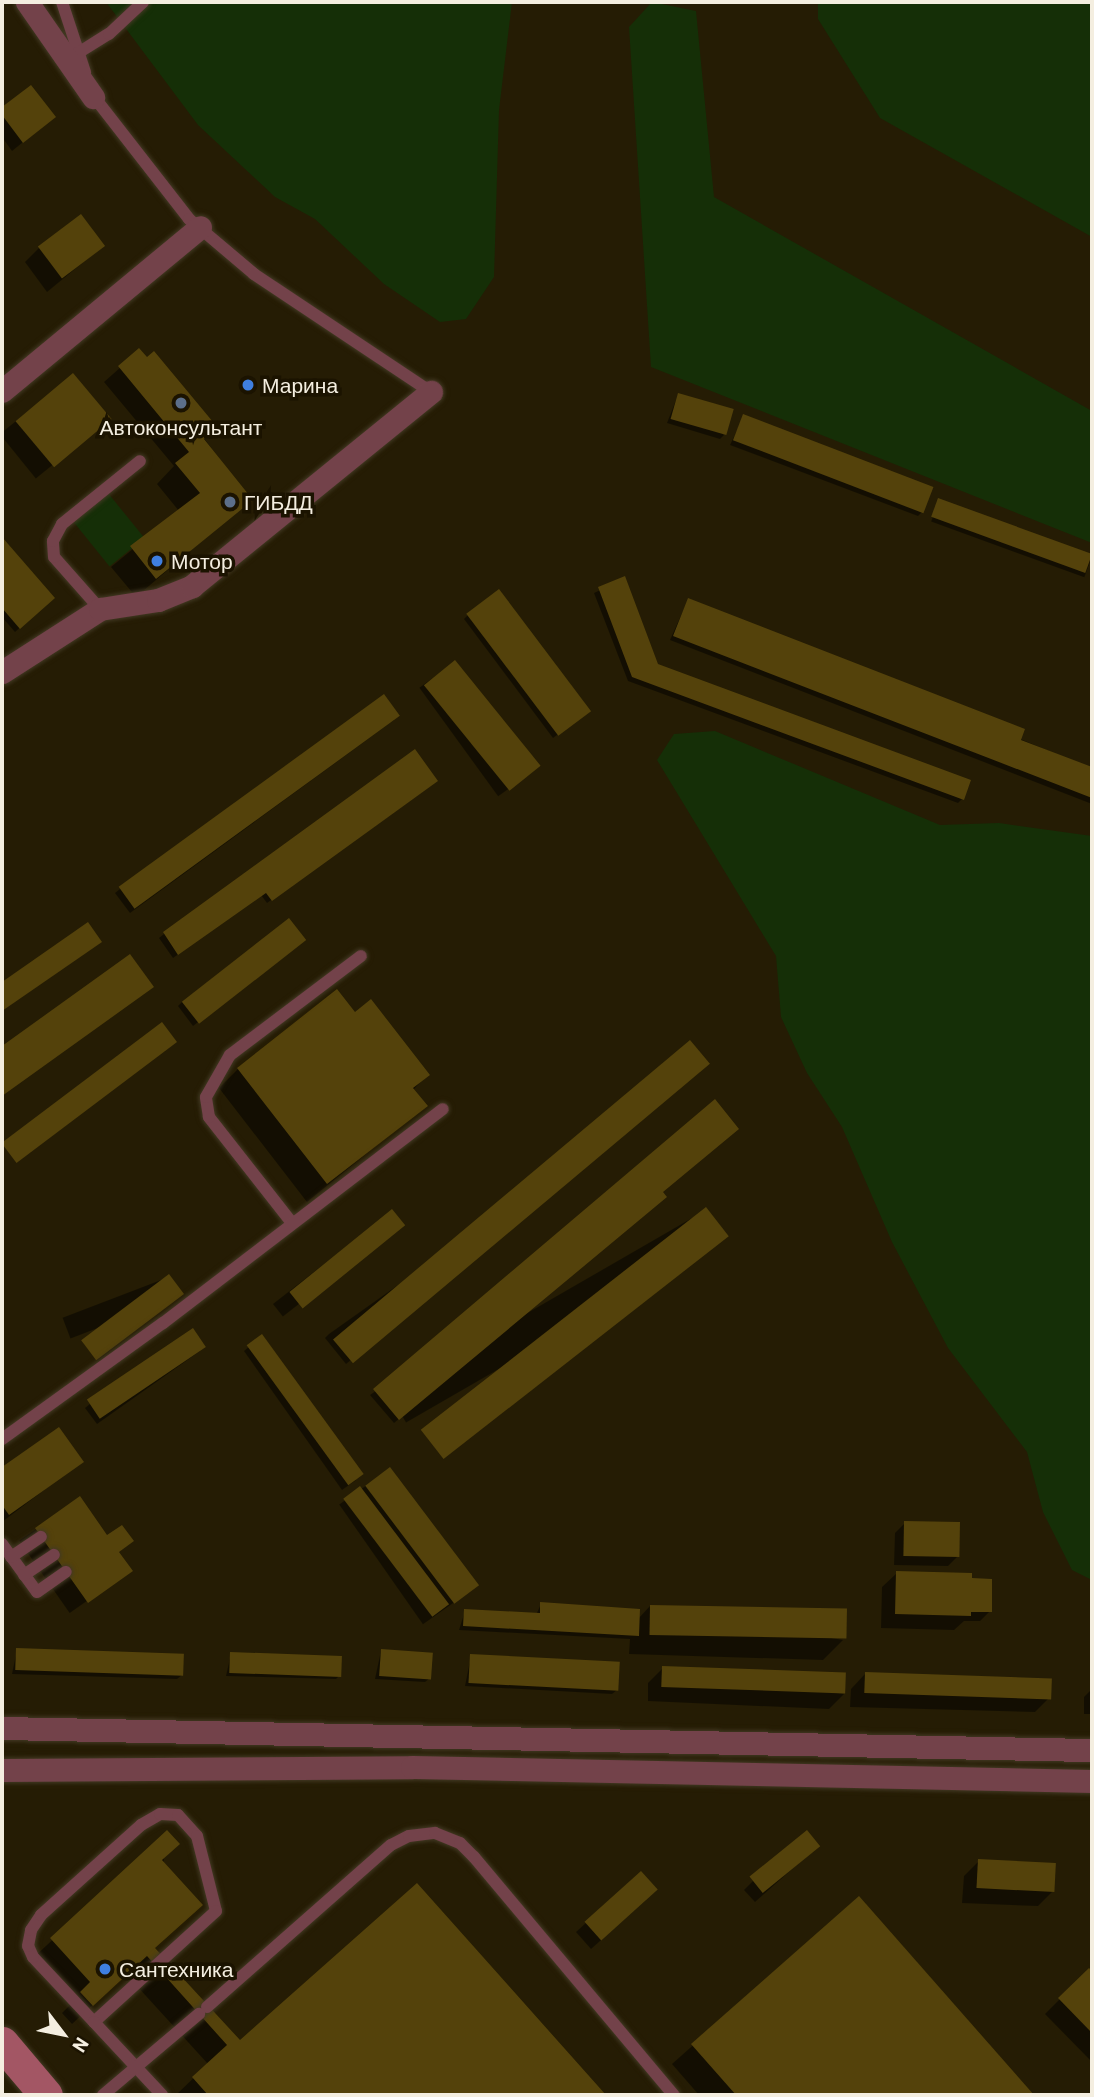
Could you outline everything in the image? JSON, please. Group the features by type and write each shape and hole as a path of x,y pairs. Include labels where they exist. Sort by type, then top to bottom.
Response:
{"main road":[{"path":"2,2043 46,2095"}],"street":[{"path":"27,2 93,97"},
{"path":"2,391 200,227"},
{"path":"2,672 100,609 158,600 192,586 431,392"},
{"path":"2,1728 1092,1750"},
{"path":"2,1770 412,1768 1092,1781"}],"lane":[{"path":"62,2 93,97 200,227 254,274 431,392"},
{"path":"79,53 109,34 143,2"},
{"path":"100,609 54,557 53,541 62,524 140,461"},
{"path":"292,1223 209,1117 206,1097 229,1055 361,956"},
{"path":"2,1439 443,1109"},
{"path":"11,1557 41,1537"},
{"path":"2,1544 37,1592 65,1572"},
{"path":"24,1575 54,1555"},
{"path":"94,2022 216,1911 197,1836 178,1815 160,1814 141,1825 41,1915 31,1930 28,1946 33,1957 162,2095"},
{"path":"103,2095 137,2070 391,1844 409,1836 435,1833 460,1843 474,1857 674,2095"}],"green space":[{"path":"106,2 512,2 499,110 494,277 466,319 440,322 384,284 315,219 275,197 198,125"},
{"path":"652,2 696,11 714,197 1092,411 1092,543 651,367 629,27"},
{"path":"818,2 1092,2 1092,237 880,118 818,19"},
{"path":"108,493 145,538 110,566 73,521"},
{"path":"715,731 940,825 999,823 1092,836 1092,1580 1072,1570 1043,1512 1027,1452 948,1348 892,1242 842,1127 807,1073 781,1017 776,956 657,760 674,734"}],"building":[{"path":"31,85 56,117 23,143 2,115 2,107"},
{"path":"81,214 105,246 62,278 38,246"},
{"path":"139,348 147,357 154,351 218,428 204,439 253,500 156,579 130,546 200,493 175,463 189,452 118,366"},
{"path":"73,373 112,419 54,467 16,421"},
{"path":"678,393 734,409 726,435 671,419"},
{"path":"743,414 933,487 923,513 733,440"},
{"path":"938,498 1092,554 1085,573 931,517"},
{"path":"2,537 55,598 20,629 2,608"},
{"path":"625,576 658,664 971,780 964,800 632,677 598,587"},
{"path":"499,589 591,711 558,736 466,614"},
{"path":"688,598 1025,729 1021,740 1092,767 1092,798 673,636"},
{"path":"455,660 541,766 510,791 424,685"},
{"path":"384,694 400,716 135,909 119,887"},
{"path":"415,749 438,781 272,901 266,893 178,955 163,932"},
{"path":"289,918 306,940 199,1024 182,1002"},
{"path":"88,922 102,942 2,1011 2,982"},
{"path":"130,954 154,987 2,1096 2,1046"},
{"path":"337,989 355,1012 371,999 430,1075 413,1088 428,1106 327,1184 237,1068"},
{"path":"162,1022 177,1042 17,1163 2,1143"},
{"path":"690,1040 710,1064 353,1363 333,1340"},
{"path":"715,1099 739,1129 663,1192 667,1197 399,1420 373,1389"},
{"path":"706,1207 729,1236 444,1459 421,1430"},
{"path":"392,1209 405,1225 303,1308 289,1292"},
{"path":"169,1274 184,1294 96,1360 81,1340"},
{"path":"193,1328 206,1347 100,1419 87,1400"},
{"path":"262,1334 364,1474 348,1485 247,1345"},
{"path":"59,1427 84,1462 9,1515 2,1505 2,1467"},
{"path":"390,1467 479,1585 454,1604 365,1486"},
{"path":"360,1486 449,1604 432,1617 343,1499"},
{"path":"80,1496 107,1535 122,1525 134,1541 119,1552 133,1571 88,1603 35,1528"},
{"path":"904,1521 960,1522 959,1557 903,1556"},
{"path":"896,1571 972,1573 972,1578 992,1579 992,1612 971,1612 971,1616 895,1614"},
{"path":"540,1602 640,1609 639,1636 463,1626 464,1609 540,1613"},
{"path":"650,1605 847,1608 846,1638 649,1635"},
{"path":"16,1648 184,1654 183,1676 15,1670"},
{"path":"381,1649 433,1653 431,1680 379,1676"},
{"path":"230,1652 342,1656 341,1677 229,1673"},
{"path":"470,1654 620,1662 618,1691 468,1683"},
{"path":"662,1666 846,1672 845,1693 661,1687"},
{"path":"865,1672 1052,1679 1051,1700 864,1693"},
{"path":"167,1830 180,1844 162,1860 203,1905 155,1948 240,2040 417,1883 606,2095 208,2095 192,2077 227,2045 147,1956 93,2006 80,1992 90,1982 50,1938"},
{"path":"807,1830 820,1846 763,1893 749,1877"},
{"path":"978,1859 1056,1863 1054,1892 976,1888"},
{"path":"641,1871 658,1890 601,1940 585,1922"},
{"path":"859,1896 1034,2095 736,2095 691,2044"},
{"path":"1089,1968 1092,1971 1092,2033 1058,1998"}],"place":[{"name":"Марина","path":"248,385"},
{"name":"Автоконсультант","path":"181,403"},
{"name":"ГИБДД","path":"230,502"},
{"name":"Мотор","path":"157,561"},
{"name":"Сантехника","path":"105,1969"}]}
